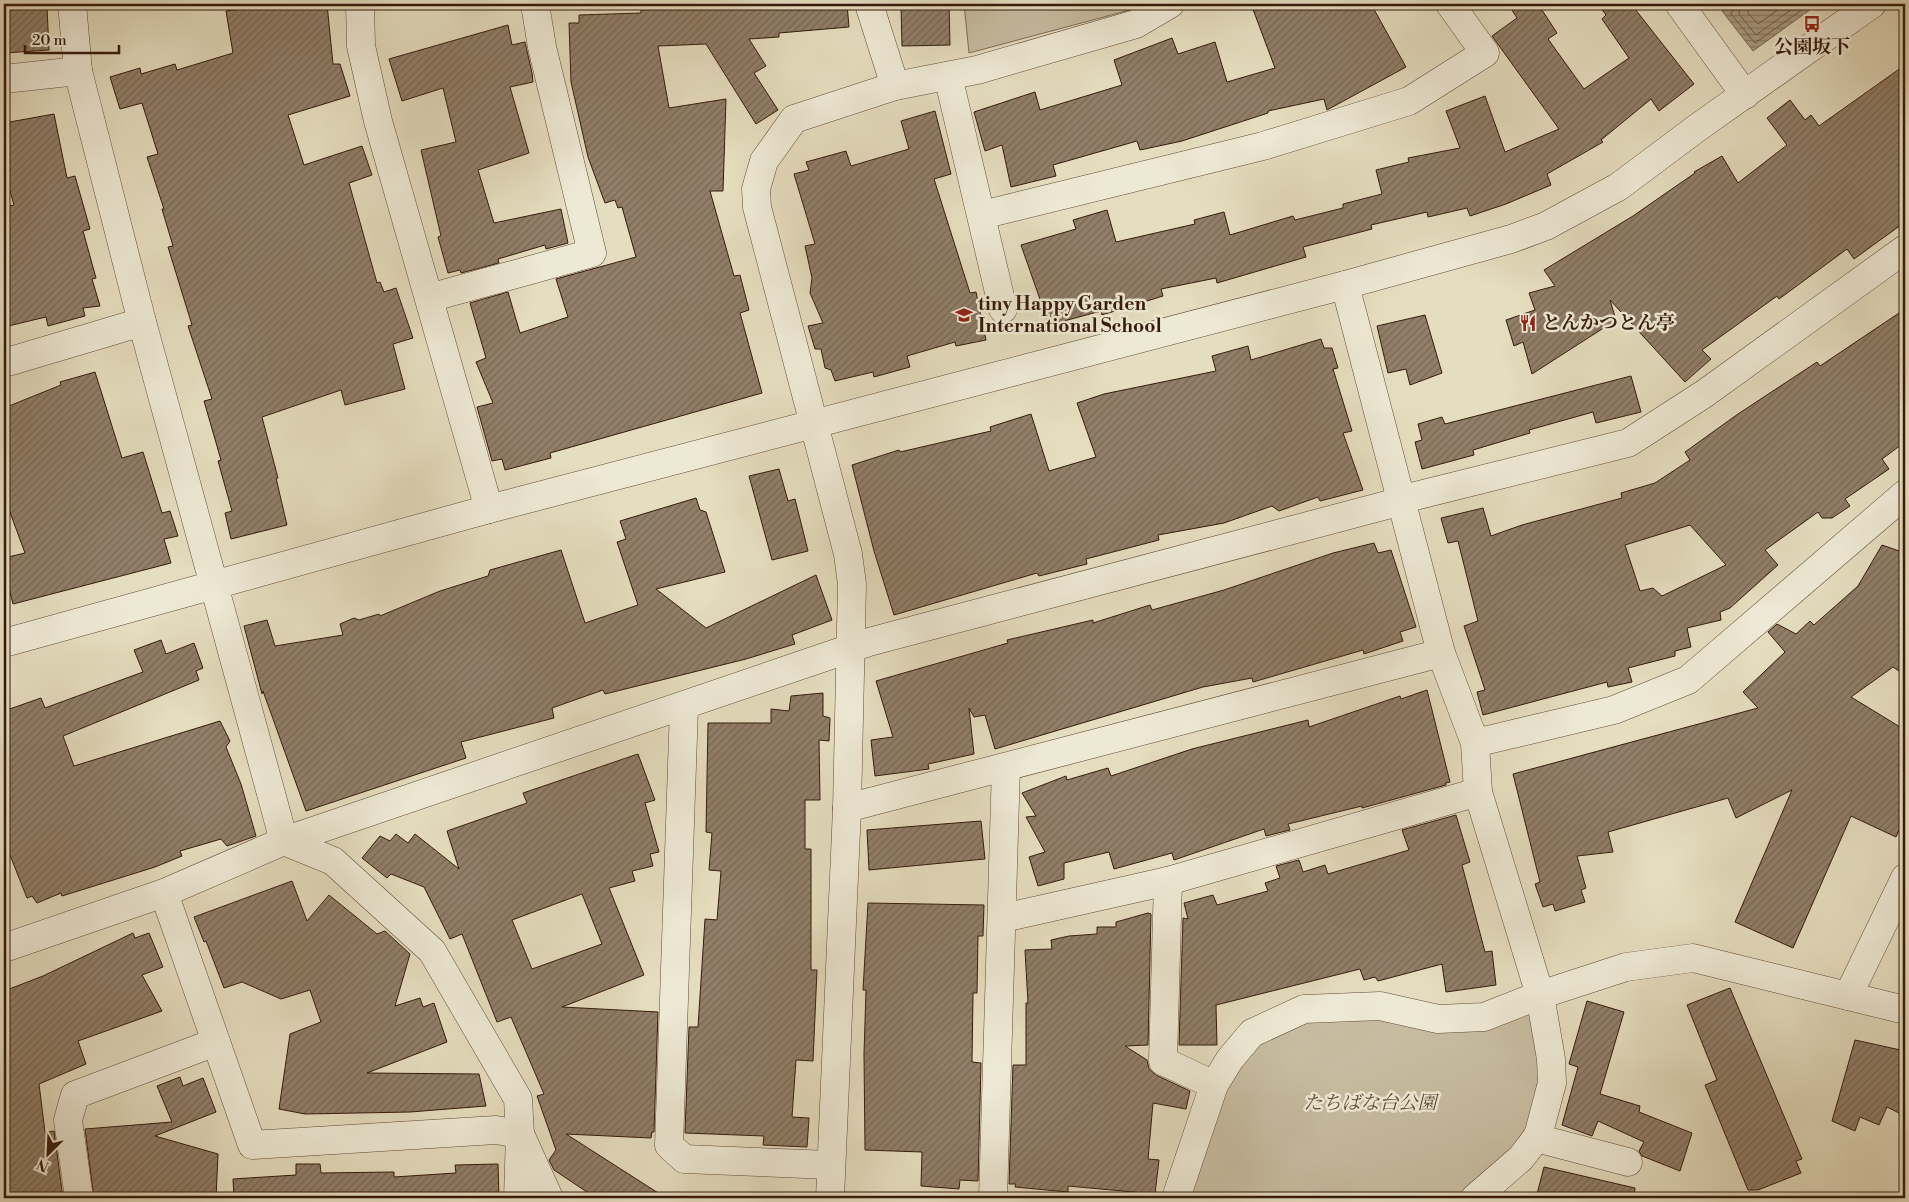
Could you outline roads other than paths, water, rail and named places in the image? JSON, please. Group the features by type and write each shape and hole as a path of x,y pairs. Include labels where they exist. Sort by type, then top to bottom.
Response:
{"street":[{"path":"72,4 78,70 142,322 284,841"},
{"path":"360,4 362,46 378,121 489,509"},
{"path":"429,298 592,253 542,46 534,4"},
{"path":"869,4 894,86"},
{"path":"830,1198 847,808 849,649 852,613 848,554 757,207 756,189 764,160 794,118 894,86 977,70 1136,24 1170,4"},
{"path":"982,215 1263,146 1409,101 1485,53 1450,4"},
{"path":"1682,4 1680,5 1745,95"},
{"path":"4,643 489,509 1345,285 1478,249 1546,226 1618,187 1872,4"},
{"path":"4,79 78,70"},
{"path":"948,76 1003,309"},
{"path":"4,948 164,893 284,841 849,649 1415,496 1628,443 1704,394 1905,249"},
{"path":"1345,285 1441,654 1475,743 1478,792 1540,995 1551,1059 1552,1083 1536,1138 1522,1158 1475,1198"},
{"path":"4,363 142,322"},
{"path":"1475,743 1614,710 1688,680 1905,494"},
{"path":"847,808 1441,654"},
{"path":"684,706 668,1145 684,1158 831,1165"},
{"path":"993,1198 1003,918 1006,767"},
{"path":"1003,918 1168,882 1478,792"},
{"path":"284,841 334,861 432,951 518,1099 520,1134 518,1198"},
{"path":"1848,996 1905,878"},
{"path":"1168,882 1163,1061 1214,1085"},
{"path":"164,893 252,1145 496,1130 520,1134"},
{"path":"1176,1198 1214,1085 1230,1058 1252,1033 1304,1009 1380,1006 1438,1019 1484,1017 1540,995 1626,967 1693,958 1905,1010"},
{"path":"79,1198 68,1120 75,1095 216,1042"},
{"path":"520,1134 549,1198"},
{"path":"1536,1138 1628,1162"}],"water":[{"path":"1732,4 1818,4 1753,51 1722,11"}],"place":[{"name":"公園坂下","path":"1812,24"},
{"name":"tiny Happy Garden International School","path":"964,315"},
{"name":"とんかつとん亭","path":"1528,323"}],"park label":[{"name":"たちばな台公園","path":"1370,1103"}]}
